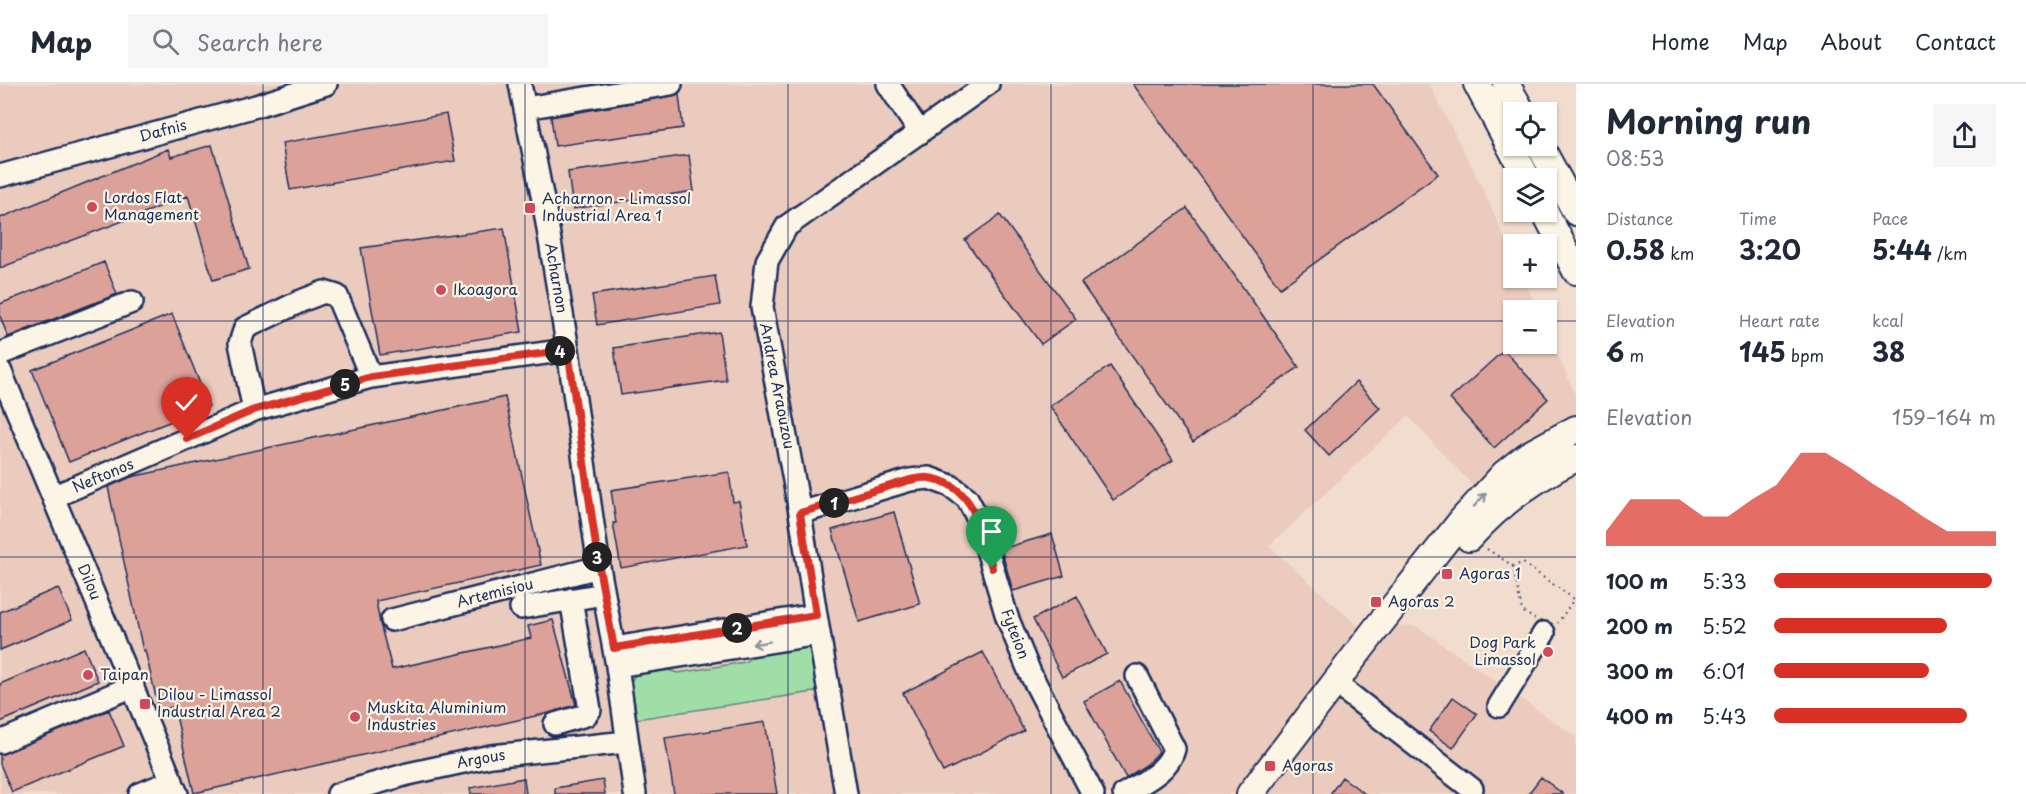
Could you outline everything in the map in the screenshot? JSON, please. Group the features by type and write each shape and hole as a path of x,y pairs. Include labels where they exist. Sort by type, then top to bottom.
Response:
{"main road":[{"path":"1478,84 1522,168"},
{"path":"1506,84 1516,102"},
{"path":"1545,156 1576,212"},
{"path":"1550,222 1576,271"},
{"path":"1250,794 1462,520 1504,474 1528,455 1576,429"},
{"path":"1271,794 1421,596 1469,538 1512,497 1576,458"}],"street":[{"name":"Dafnis","path":"0,176 326,84"},
{"path":"522,96 595,84"},
{"path":"522,96 671,84"},
{"path":"888,84 920,133"},
{"name":"Andrea Araouzou","path":"846,794 800,513 762,307 767,261 787,226 988,84"},
{"name":"Acharnon","path":"522,96 544,205 568,350 635,794"},
{"path":"254,410 240,343 245,328 324,292 337,296 371,377"},
{"path":"0,354 132,302"},
{"name":"Neftonos","path":"53,497 254,410 371,377 568,350"},
{"name":"Dilou","path":"0,370 175,787"},
{"name":"Fyteion","path":"800,513 910,480 929,478 951,486 967,498 978,519 1007,617 1030,673 1093,794"},
{"name":"Artemisiou","path":"392,620 599,567"},
{"path":"521,608 604,594"},
{"path":"555,724 586,715 590,710 571,599"},
{"path":"616,657 817,625"},
{"path":"1499,706 1545,628"},
{"path":"1124,794 1160,771 1171,760 1174,749 1137,676"},
{"path":"0,742 133,686"},
{"path":"1348,693 1472,789"},
{"name":"Argous","path":"338,794 408,774 491,756 627,742"},
{"path":"140,794 175,787"}],"path":[{"path":"1469,538 1513,566 1522,610 1545,628 1574,599 1523,563 1513,566"}],"shaded area":[{"path":"0,84 1429,84 1483,189 1503,234 1503,288 1528,288 1533,300 1503,300 1503,354 1557,353 1576,396 1576,442 1478,491 1408,416 1269,546 1357,625 1416,626 1576,737 1576,794 0,794"}],"green space":[{"path":"801,643 815,651 820,691 637,719 631,681 639,670 650,665 678,673 745,662 761,650"}],"building":[{"path":"1133,84 1373,84 1438,174 1280,288"},
{"path":"679,95 683,128 555,146 551,117"},
{"path":"446,114 455,161 290,190 282,143"},
{"name":"Lordos Flat Management","path":"212,145 249,269 213,280 188,196 0,268 0,218 168,149 171,157"},
{"path":"689,155 694,191 573,209 568,172"},
{"path":"1187,208 1299,367 1193,442 1081,283"},
{"path":"1000,215 1076,319 1041,344 965,240"},
{"name":"Ikoagora","path":"504,228 522,332 380,355 361,248"},
{"path":"104,262 117,294 8,337 0,316 0,304"},
{"path":"715,276 720,305 597,325 592,295"},
{"path":"172,314 209,406 69,462 32,370"},
{"path":"719,332 726,380 621,395 614,348"},
{"path":"1503,351 1503,354 1508,354 1548,399 1494,448 1450,399"},
{"path":"1110,366 1173,460 1113,500 1050,406"},
{"path":"1356,382 1380,408 1329,456 1305,430"},
{"path":"505,397 541,565 376,601 380,623 392,669 531,638 528,626 553,620 576,705 194,793 174,707 159,710 145,650 143,651 108,487 131,477"},
{"path":"729,472 733,502 739,501 747,545 621,568 613,523 616,523 611,490"},
{"path":"894,512 920,604 859,622 832,530"},
{"path":"1052,534 1064,576 1013,591 1001,549"},
{"path":"58,588 72,620 0,650 0,612"},
{"path":"1077,596 1107,654 1062,677 1033,619"},
{"path":"84,648 98,681 0,722 0,684"},
{"path":"983,652 1024,731 943,772 903,693"},
{"path":"1120,681 1159,752 1146,765 1126,778 1084,701"},
{"path":"1453,697 1477,714 1453,748 1429,731"},
{"path":"109,710 124,746 12,792 0,764 0,755"},
{"path":"765,722 777,794 674,794 665,738"},
{"path":"1342,777 1365,794 1330,794"},
{"path":"1541,777 1563,794 1528,794"},
{"path":"524,778 526,794 471,794 470,788"},
{"path":"603,780 605,794 555,794 555,788"}],"place":[{"name":"Lordos Flat Management","path":"92,207"},
{"name":"Acharnon - Limassol Industrial Area 1","path":"530,208"},
{"name":"Ikoagora","path":"441,290"},
{"name":"Agoras 1","path":"1447,574"},
{"name":"Agoras 2","path":"1376,602"},
{"name":"Dog Park Limassol","path":"1548,652"},
{"name":"Taipan","path":"88,675"},
{"name":"Dilou - Limassol Industrial Area 2","path":"145,704"},
{"name":"Muskita Aluminium Industries","path":"355,717"},
{"name":"Agoras","path":"1270,766"}],"route":[{"path":"187,439 254,410 371,377 568,350 599,567 614,648 816,615 800,513 910,480 929,478 951,486 967,498 978,519 992,568"}]}
